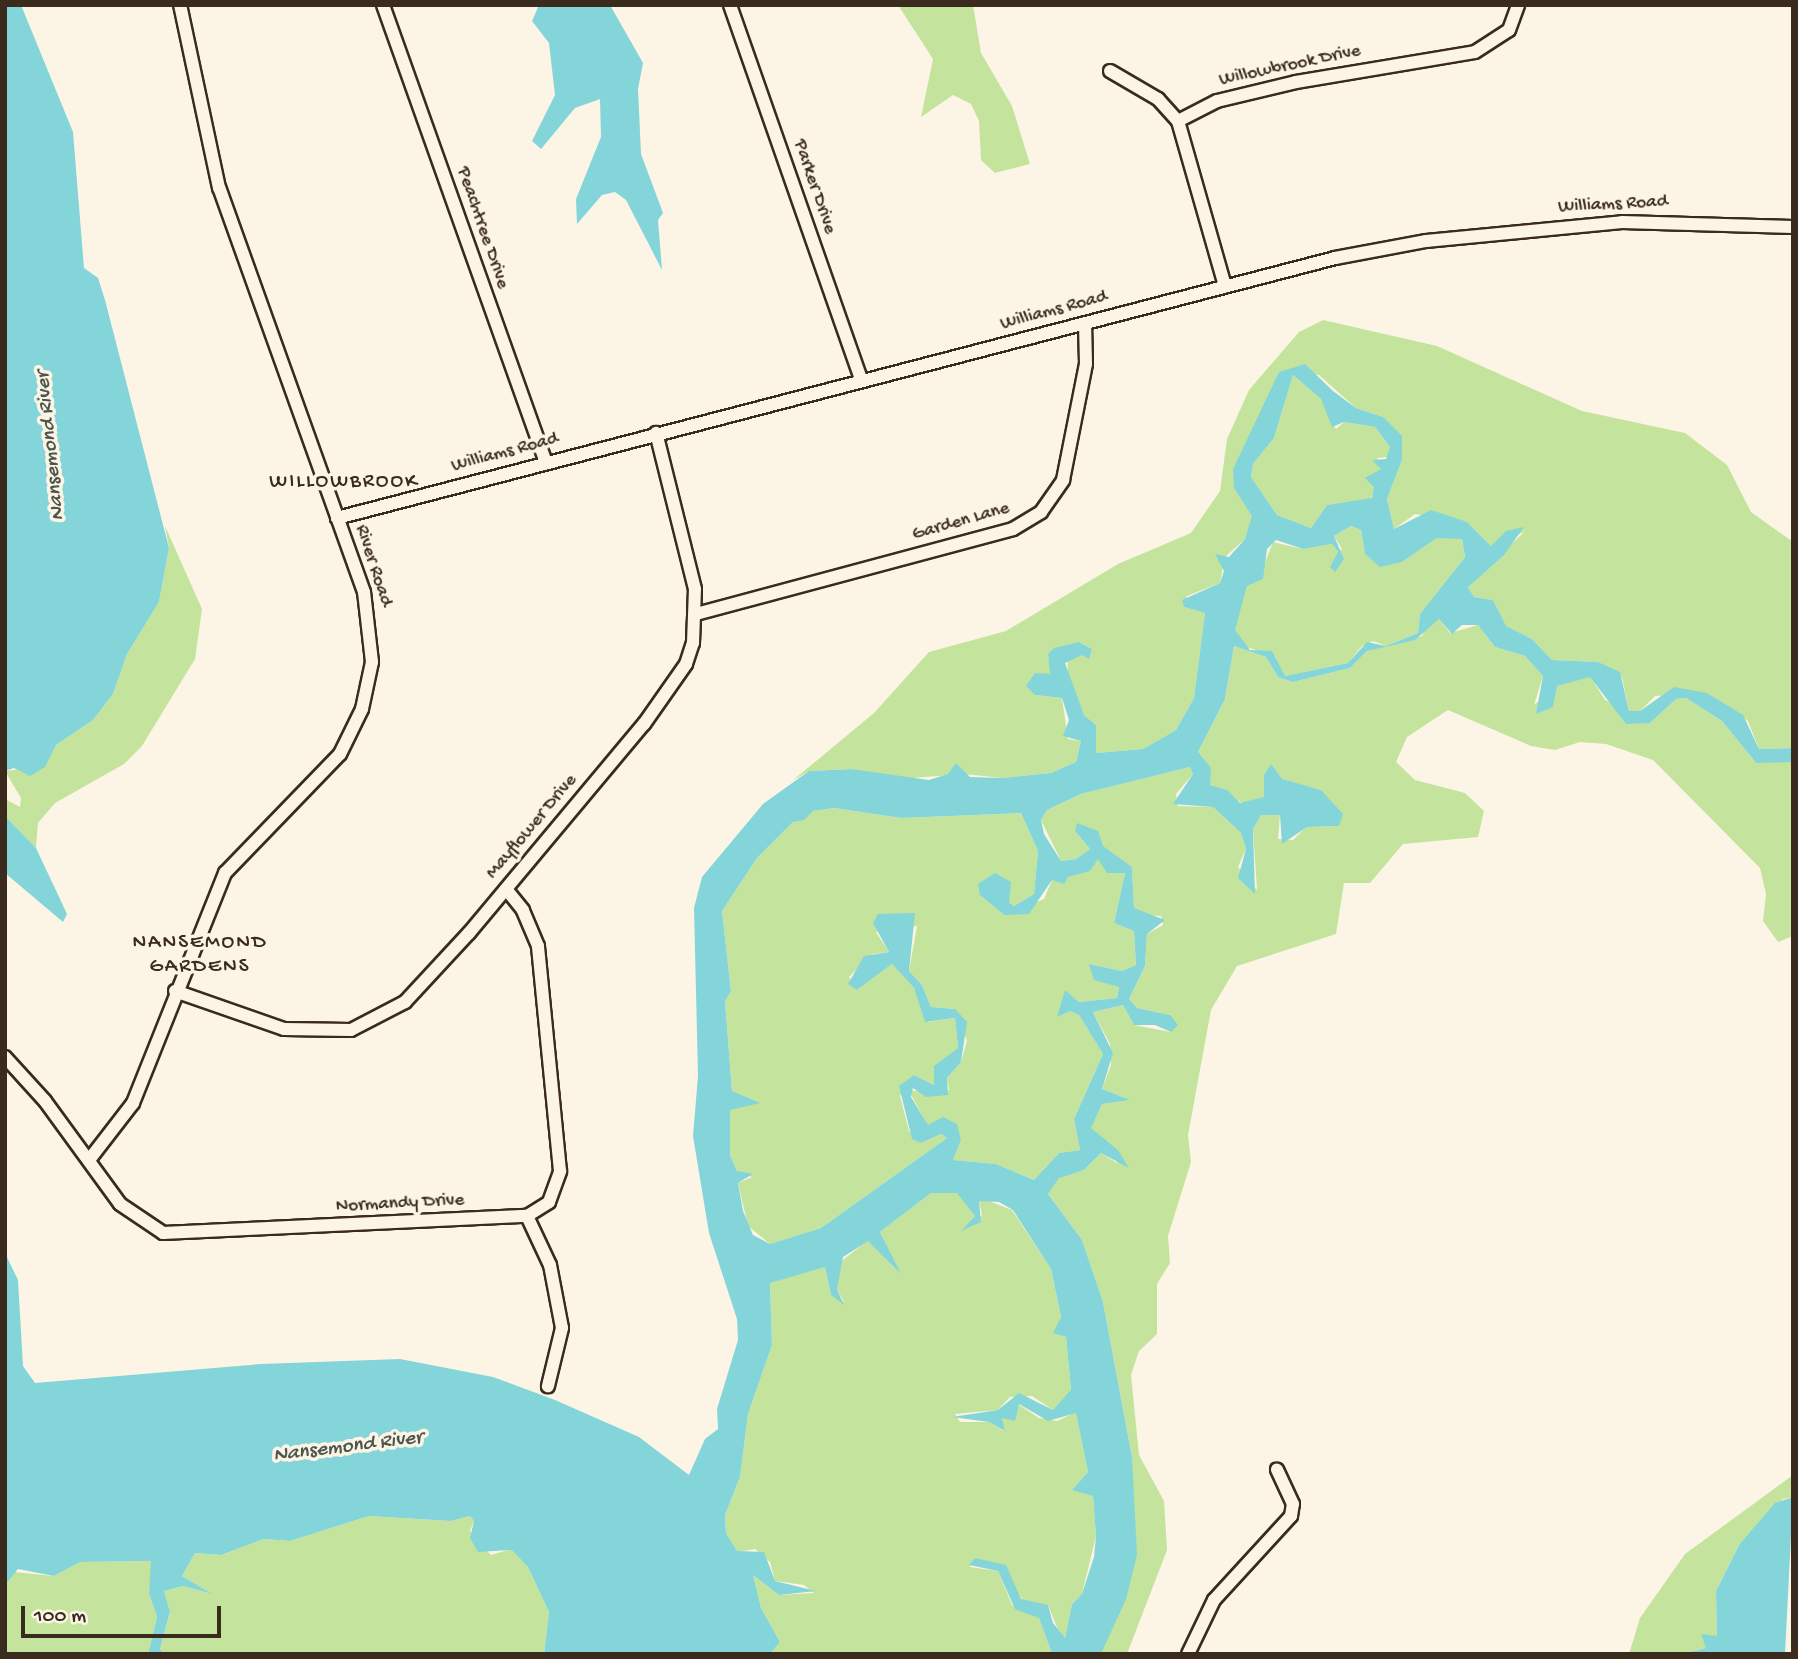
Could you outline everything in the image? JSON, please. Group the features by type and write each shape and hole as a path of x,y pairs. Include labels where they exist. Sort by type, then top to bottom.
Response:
{"street":[{"name":"River Road","path":"89,1160 133,1103 175,991 225,873 324,774 362,709 372,662 372,628 337,518 219,188 180,5"},
{"name":"Peachtree Drive","path":"383,5 546,462"},
{"name":"Parker Drive","path":"730,5 862,381"},
{"name":"Willowbrook Drive","path":"1178,121 1217,101 1296,82 1475,52 1508,30 1518,5"},
{"path":"1110,71 1158,99 1178,121 1225,286"},
{"name":"Williams Road","path":"337,518 1225,286 1400,245 1534,230 1677,221 1793,227"},
{"name":"Garden Lane","path":"696,614 1013,529 1041,512 1063,480 1086,364 1085,323"},
{"name":"Mayflower Drive","path":"175,991 305,1034 368,1024 405,1002 506,889 676,684 693,643 696,614 692,569 656,433"},
{"path":"506,889 523,910 538,946 560,1171 549,1202 527,1216 550,1265 562,1328 548,1385"},
{"name":"Normandy Drive","path":"5,1057 134,1217 170,1234 527,1216"},
{"path":"1188,1654 1214,1600 1291,1516 1293,1504 1276,1469"}],"green space":[{"path":"898,5 973,5 981,53 1012,106 1030,164 995,173 981,160 979,121 971,104 953,95 921,117 933,59"},
{"path":"1323,320 1437,346 1582,411 1685,433 1727,465 1751,512 1793,542 1793,748 1759,749 1748,721 1707,693 1655,696 1640,711 1629,711 1622,677 1598,662 1552,660 1532,639 1505,626 1493,600 1474,597 1468,587 1524,532 1491,546 1467,522 1415,514 1394,529 1387,499 1402,460 1383,417 1356,408 1319,375 1279,372 1256,431 1240,455 1234,488 1253,516 1245,539 1225,557 1220,583 1187,596 1184,607 1205,613 1194,698 1176,730 1143,749 1096,753 1096,725 1084,715 1067,680 1068,658 1092,649 1079,642 1048,654 1051,674 1035,695 1062,698 1068,739 1081,741 1076,762 1051,773 1002,778 964,774 899,779 850,769 809,771 792,781 874,713 929,652 1006,631 1118,564 1191,533 1220,491 1227,439 1249,390 1299,332"},
{"path":"1293,375 1321,399 1336,429 1344,422 1375,427 1390,447 1388,457 1377,458 1381,469 1371,499 1327,505 1311,528 1277,515 1251,477 1253,464 1274,438"},
{"path":"165,526 202,609 195,659 142,746 124,764 55,803 38,823 36,848 5,816 5,799 20,807 21,798 5,771 45,766 56,745 93,720 113,694 127,654 159,602 169,548"},
{"path":"1351,526 1361,530 1365,554 1402,562 1437,538 1455,536 1462,539 1465,557 1420,614 1418,633 1386,646 1373,641 1362,646 1348,663 1285,676 1277,669 1276,657 1244,646 1234,630 1247,586 1261,573 1273,542 1303,549 1332,544 1338,552 1342,549 1334,536"},
{"path":"1439,619 1450,633 1478,625 1495,647 1525,656 1543,676 1534,705 1557,686 1590,676 1605,700 1650,723 1676,699 1686,698 1722,721 1755,762 1793,762 1793,936 1778,942 1763,921 1766,894 1760,868 1653,760 1606,744 1580,742 1555,750 1531,746 1448,710 1407,737 1396,762 1415,780 1465,793 1484,811 1478,837 1403,844 1370,883 1344,883 1336,934 1237,966 1211,1010 1188,1135 1191,1162 1168,1236 1170,1263 1157,1284 1157,1334 1139,1351 1131,1375 1139,1455 1164,1501 1167,1550 1127,1654 1101,1654 1132,1457 1103,1302 1082,1240 1048,1194 1059,1177 1084,1170 1101,1153 1117,1163 1118,1150 1090,1128 1102,1104 1129,1100 1102,1089 1111,1065 1110,1044 1093,1012 1123,1005 1134,1025 1171,1032 1170,1015 1137,1008 1129,999 1145,966 1147,934 1163,925 1161,916 1142,915 1134,908 1132,867 1075,831 1090,849 1076,859 1061,861 1041,820 1047,810 1081,794 1190,767 1193,774 1176,794 1178,806 1213,807 1241,833 1246,849 1238,867 1257,890 1253,829 1261,815 1280,815 1278,839 1293,840 1306,827 1339,826 1321,790 1264,775 1265,797 1244,804 1210,785 1198,752 1225,699 1234,646 1266,657 1278,677 1293,682 1350,668 1367,651 1422,636 1427,624"},
{"path":"834,808 901,818 1021,813 1038,851 1034,894 1014,906 980,895 1004,915 1044,899 1052,880 1090,870 1098,858 1125,873 1114,923 1134,931 1136,965 1122,971 1089,964 1119,987 1117,998 1079,1002 1065,991 1070,1011 1079,1015 1103,1054 1074,1119 1080,1150 1059,1153 1034,1180 996,1164 953,1160 961,1140 928,1126 909,1091 949,1090 947,1078 961,1062 967,1041 955,1009 931,1007 922,985 909,971 917,926 876,932 889,952 872,954 849,977 857,990 892,964 914,988 928,1022 955,1018 958,1048 934,1085 914,1075 900,1096 909,1131 921,1143 941,1134 947,1138 821,1228 770,1244 748,1226 738,1183 752,1177 737,1171 730,1155 730,1110 738,1105 732,1091 725,1000 731,991 722,911 757,858 793,822 813,811"},
{"path":"931,1193 957,1193 968,1201 975,1216 964,1229 982,1215 979,1201 984,1199 1012,1210 1051,1269 1061,1317 1054,1333 1066,1337 1071,1391 1066,1401 1053,1410 1032,1396 1010,1397 998,1410 955,1414 960,1422 989,1422 1004,1431 1002,1418 1018,1404 1039,1418 1057,1421 1076,1412 1088,1472 1073,1489 1093,1496 1096,1536 1082,1594 1072,1604 1065,1638 1061,1637 1048,1605 1026,1604 1009,1582 1008,1569 975,1558 970,1567 998,1571 1012,1605 1039,1618 1052,1654 770,1654 780,1642 761,1608 753,1575 779,1595 814,1593 804,1585 775,1581 770,1562 755,1549 737,1552 726,1533 725,1515 740,1477 748,1414 772,1345 770,1282 825,1267 831,1295 844,1302 837,1289 838,1264 868,1240 900,1273 880,1232"},
{"path":"1793,1475 1793,1497 1783,1499 1739,1545 1716,1591 1717,1636 1706,1648 1682,1654 1629,1654 1640,1618 1685,1554"},
{"path":"369,1516 451,1521 470,1516 474,1521 470,1531 491,1555 512,1549 528,1567 549,1612 544,1654 164,1654 160,1649 170,1613 164,1591 183,1586 211,1594 182,1576 195,1553 221,1555 264,1539 290,1541"},
{"path":"152,1561 149,1593 157,1617 148,1654 5,1654 5,1585 14,1572 54,1576 80,1562"}],"water":[{"name":"Nansemond River","path":"5,5 21,5 73,132 84,268 98,278 105,300 169,548 159,602 127,654 113,694 93,720 56,745 45,767 30,776 14,768 5,771"},
{"path":"539,5 610,5 643,63 638,89 641,154 663,213 658,220 662,270 626,200 615,192 602,195 577,224 576,199 601,137 600,99 575,108 541,149 532,141 555,95 549,43 532,21"},
{"name":"Nansemond River","path":"1305,364 1333,391 1356,408 1383,417 1402,436 1402,460 1387,499 1394,529 1431,510 1467,522 1491,546 1506,531 1524,527 1504,555 1468,587 1474,597 1493,600 1506,626 1532,639 1552,660 1598,662 1620,672 1629,711 1640,711 1674,687 1707,693 1743,715 1759,749 1793,748 1793,762 1756,763 1722,721 1686,698 1676,699 1650,723 1626,724 1590,677 1557,686 1553,707 1536,714 1543,676 1525,656 1495,647 1478,625 1462,625 1452,634 1439,619 1415,640 1367,651 1350,668 1293,682 1278,677 1266,657 1234,646 1225,699 1198,752 1211,768 1210,785 1227,790 1240,803 1264,797 1264,775 1271,764 1282,779 1321,790 1343,814 1339,826 1307,827 1282,844 1280,815 1261,815 1253,829 1255,894 1238,878 1246,849 1241,833 1213,807 1173,804 1193,774 1190,767 1081,794 1047,810 1041,820 1044,834 1061,861 1076,859 1090,849 1075,831 1077,823 1098,831 1103,846 1132,867 1134,908 1165,920 1147,934 1145,966 1129,999 1137,1008 1170,1015 1178,1025 1171,1032 1155,1025 1134,1025 1123,1005 1093,1012 1113,1053 1102,1089 1130,1100 1102,1104 1091,1128 1118,1150 1129,1168 1101,1153 1084,1170 1059,1178 1048,1194 1082,1240 1103,1302 1132,1457 1137,1555 1126,1599 1101,1654 1052,1654 1039,1618 1015,1609 998,1571 969,1565 975,1558 1006,1565 1021,1599 1048,1605 1053,1623 1065,1638 1072,1604 1082,1594 1094,1557 1096,1536 1093,1496 1072,1490 1088,1472 1076,1413 1048,1421 1019,1404 1015,1421 1002,1418 1005,1431 989,1422 952,1417 998,1410 1019,1393 1053,1410 1071,1390 1066,1337 1053,1333 1061,1317 1051,1269 1013,1210 999,1202 979,1201 981,1222 961,1231 975,1216 957,1193 931,1193 880,1232 901,1274 868,1241 843,1257 837,1289 844,1305 831,1295 825,1267 770,1283 772,1345 748,1414 740,1477 725,1515 726,1533 737,1551 764,1552 775,1581 816,1591 779,1595 753,1575 761,1608 780,1642 770,1654 544,1654 549,1612 528,1567 512,1550 478,1552 470,1538 474,1521 470,1516 451,1521 369,1516 290,1541 264,1539 221,1555 195,1553 182,1576 212,1594 183,1586 164,1591 170,1612 160,1649 164,1654 148,1654 157,1617 149,1593 151,1561 80,1562 54,1576 18,1569 5,1585 5,1253 18,1280 23,1366 35,1383 261,1364 400,1359 493,1377 555,1400 639,1437 689,1475 705,1439 718,1429 717,1409 738,1340 737,1319 709,1233 693,1136 698,1076 694,908 702,877 763,804 809,771 851,769 929,780 948,774 956,763 970,777 1002,778 1051,773 1076,762 1081,741 1063,736 1069,720 1062,698 1035,695 1026,686 1035,673 1050,674 1048,654 1054,648 1079,642 1092,649 1089,659 1082,655 1065,663 1084,715 1096,725 1096,753 1143,749 1176,730 1194,698 1205,613 1184,607 1182,600 1220,583 1224,571 1215,554 1229,557 1245,539 1252,516 1234,488 1233,469 1279,372","holes":["1293,375 1321,399 1332,427 1344,422 1375,427 1390,447 1386,459 1372,460 1381,469 1365,478 1374,487 1372,498 1327,505 1311,528 1277,515 1251,477 1253,464 1274,438","1351,526 1361,530 1365,554 1380,567 1402,562 1437,538 1462,539 1465,557 1420,614 1418,633 1386,646 1367,642 1348,663 1285,676 1272,651 1250,650 1235,630 1247,586 1263,579 1267,549 1276,540 1303,549 1332,544 1338,552 1330,567 1335,572 1344,559 1334,536","834,808 901,818 1021,813 1038,851 1034,894 1014,906 1009,903 1011,882 995,873 978,884 980,895 1004,915 1029,914 1052,880 1064,884 1068,877 1090,871 1098,859 1107,873 1125,873 1114,923 1134,931 1136,965 1122,971 1089,964 1094,980 1119,987 1117,998 1079,1002 1065,990 1057,1017 1070,1011 1079,1015 1103,1054 1074,1119 1080,1150 1059,1153 1034,1180 996,1164 953,1160 961,1140 957,1124 943,1117 928,1125 911,1097 913,1088 926,1097 948,1095 947,1078 961,1062 967,1022 955,1009 931,1007 922,985 909,971 915,913 878,914 873,923 889,952 864,956 848,984 857,990 892,964 914,988 925,1022 955,1018 958,1048 934,1066 934,1085 914,1075 899,1086 912,1139 921,1143 941,1134 947,1138 821,1228 770,1244 753,1235 743,1211 738,1183 753,1174 737,1171 730,1155 730,1110 760,1103 732,1091 725,1001 731,991 722,911 757,858 793,822 804,820 813,811"]},
{"path":"5,816 36,848 67,914 63,922 5,873"},
{"path":"1793,1497 1785,1654 1682,1654 1706,1648 1701,1634 1717,1636 1716,1591 1739,1545 1775,1503"}],"district":[{"name":"WILLOWBROOK","path":"344,483"},
{"name":"NANSEMOND GARDENS","path":"200,956"}]}
